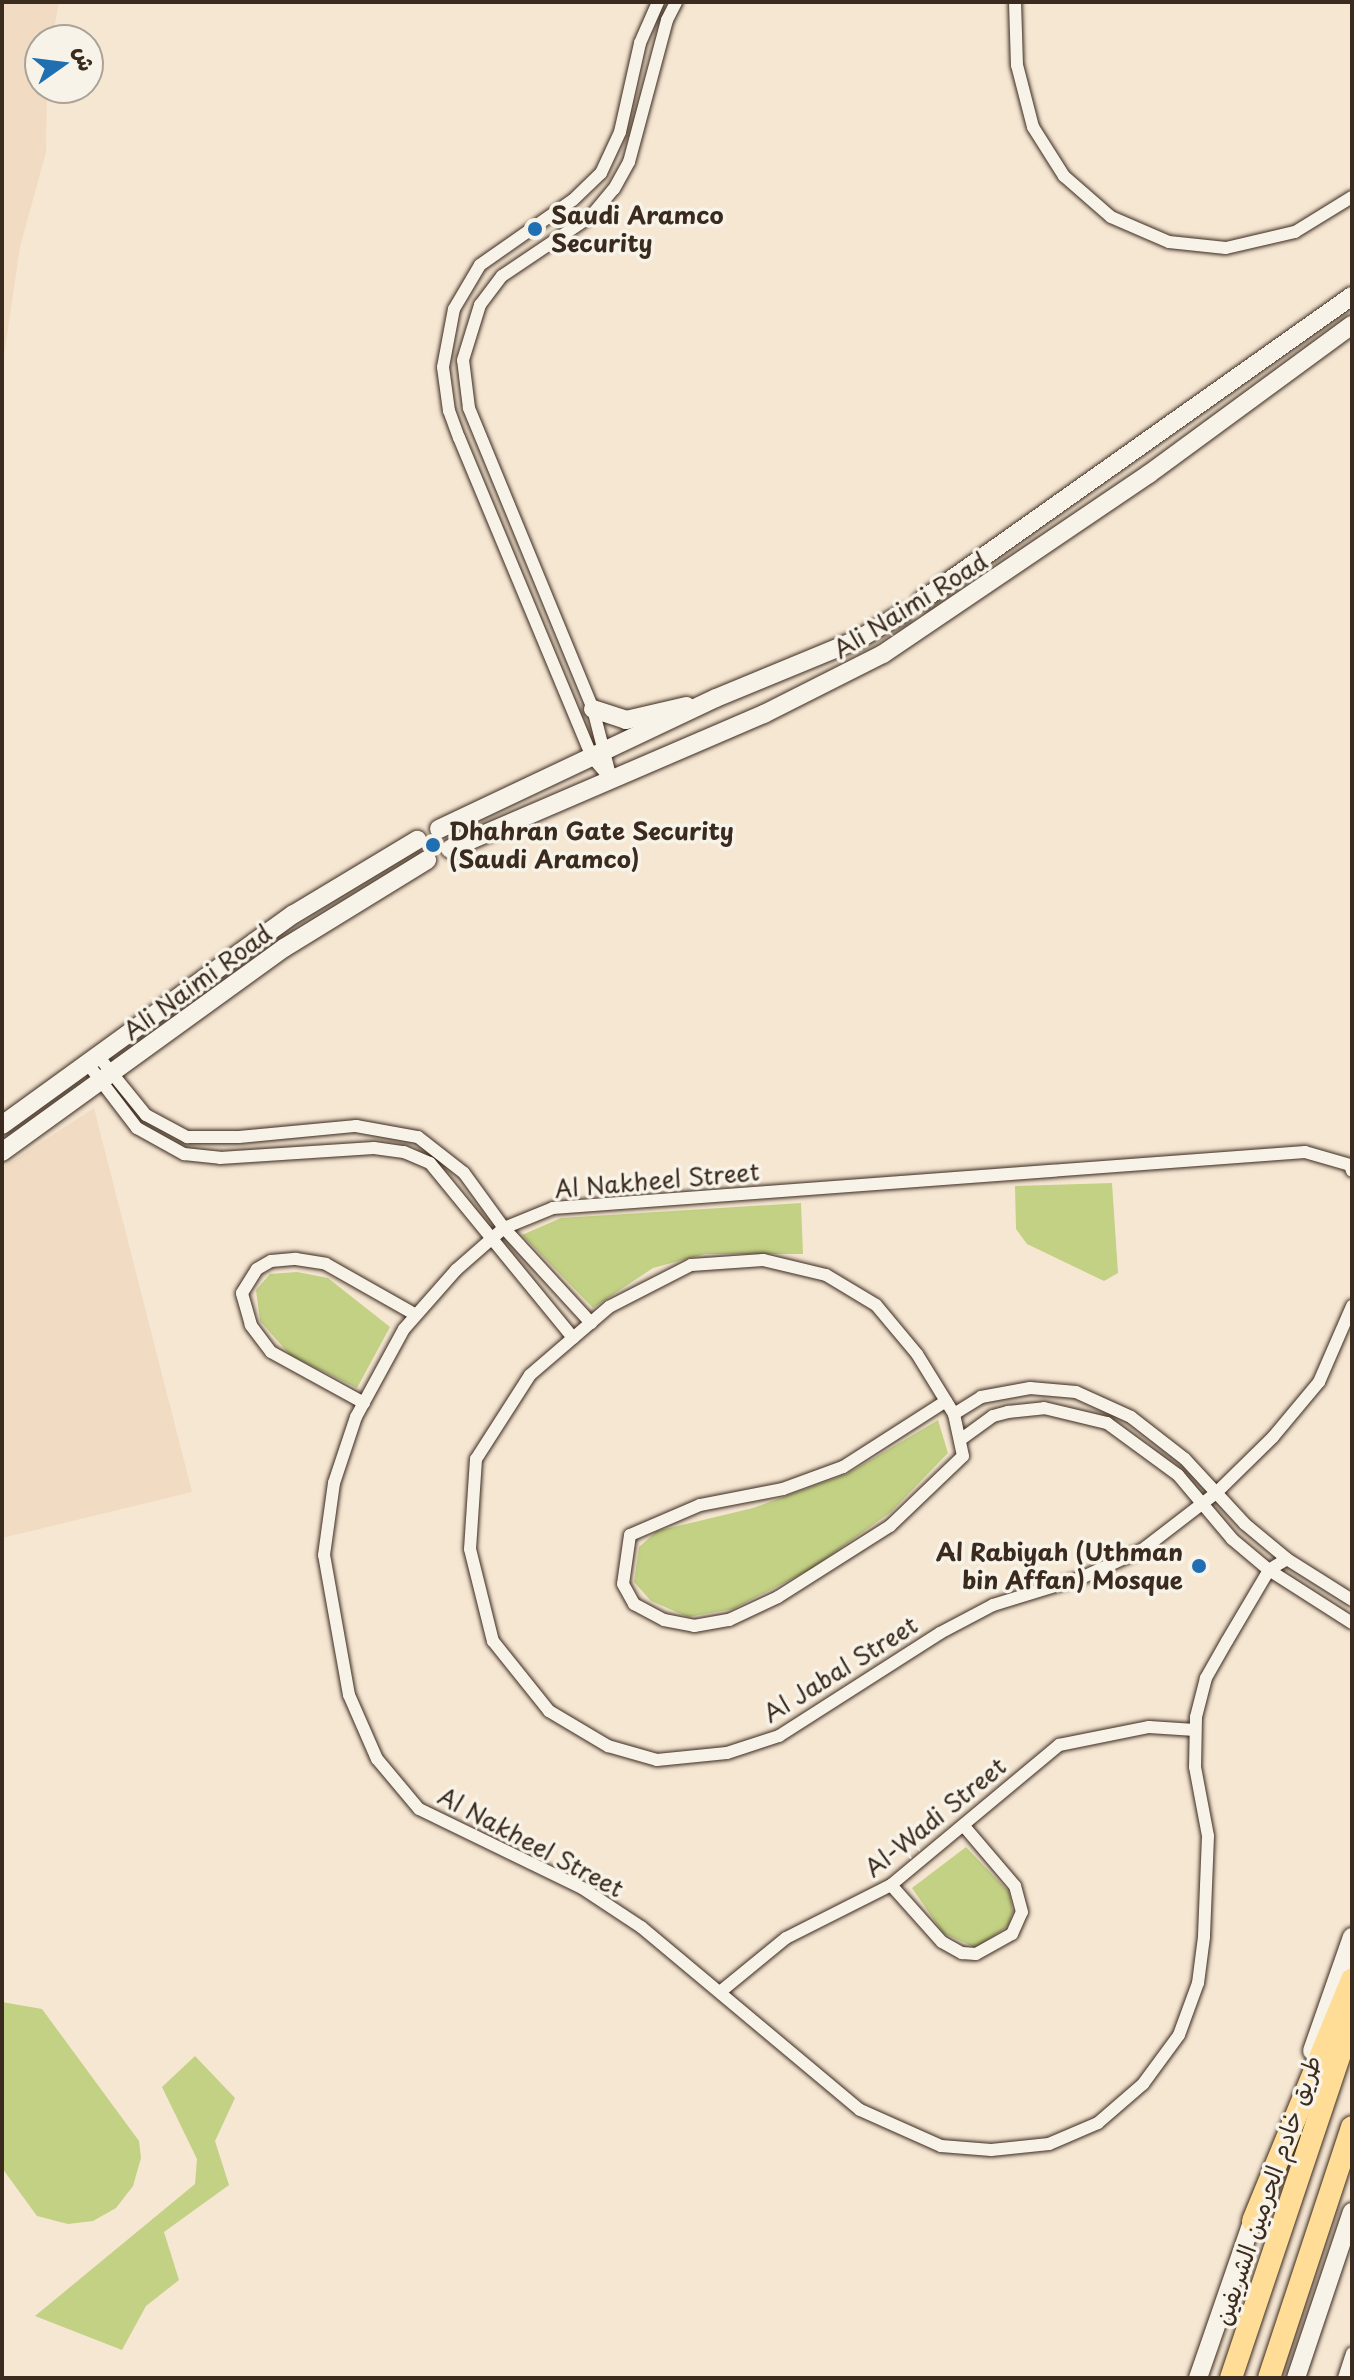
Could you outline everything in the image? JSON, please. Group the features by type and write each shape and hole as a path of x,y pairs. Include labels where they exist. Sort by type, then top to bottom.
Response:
{"highway":[{"path":"1253,2221 1352,1980"},
{"name":"طريق خادم الحرمين الشريفين","path":"1231,2378 1352,2019"},
{"path":"1269,2378 1352,2127"}],"main road":[{"name":"Ali Naimi Road","path":"921,601 1352,296"},
{"name":"Ali Naimi Road","path":"903,613 859,639 716,698 447,825 451,836 457,845 764,714 883,654 1149,474 1352,325"},
{"path":"593,709 616,719 640,719 716,698"},
{"name":"Ali Naimi Road","path":"2,1125 282,923 417,840"},
{"path":"390,856 405,860 402,875"},
{"name":"Ali Naimi Road","path":"2,1152 284,948 427,860"},
{"path":"1198,2378 1352,1937"},
{"path":"1296,2378 1352,2212"}],"street":[{"path":"611,779 449,411 443,367 449,324 464,288 485,259 573,200 609,159 640,43 658,2"},
{"path":"599,754 593,709 465,398 463,360 472,323 502,276 591,216 629,162 667,20 676,2"},
{"path":"1015,2 1017,65 1033,127 1064,176 1111,217 1169,242 1226,248 1295,232 1352,197"},
{"path":"573,200 575,214 591,216"},
{"path":"485,259 500,262 502,276"},
{"path":"93,1060 146,1115 187,1137 356,1126 418,1137 464,1173 504,1228 591,1323"},
{"path":"107,1077 137,1128 184,1154 404,1152 430,1163 573,1338"},
{"name":"Al Nakheel Street","path":"1287,1559 1269,1570 1206,1678 1195,1730 1195,1767 1208,1836 1198,1983 1179,2035 1143,2084 1098,2123 1049,2144 991,2150 941,2146 860,2110 641,1927 582,1888 419,1809 377,1759 349,1695 324,1555 334,1483 364,1403 416,1315 504,1228 553,1208 1086,1165 1305,1152 1350,1165 1352,1171"},
{"name":"Al Jabal Street","path":"960,1440 954,1414 917,1354 876,1305 826,1275 763,1260 691,1265 609,1307 530,1375 476,1459 470,1549 493,1641 549,1711 608,1746 657,1760 727,1753 779,1736 940,1633 993,1605 1081,1578 1142,1550 1216,1493"},
{"path":"364,1403 271,1352 251,1325 242,1293 271,1261 326,1264 416,1315"},
{"path":"1216,1493 1319,1382 1352,1306"},
{"path":"954,1414 981,1397 1030,1388 1076,1392 1131,1417 1185,1459 1216,1493 1287,1559 1352,1600"},
{"path":"946,1401 843,1467 783,1489 700,1505 647,1524 630,1535 623,1584 634,1604 664,1620 694,1626 729,1620 838,1562 890,1526 963,1456 960,1440 993,1416 1044,1408 1077,1414 1136,1441 1205,1502 1232,1539 1269,1570 1352,1623"},
{"name":"Al-Wadi Street","path":"720,1992 786,1938 891,1885 1059,1745 1149,1727 1195,1730"},
{"path":"891,1885 942,1942 962,1953 976,1954 1012,1934 1022,1912 1015,1886 964,1826"},
{"path":"1344,2378 1352,2353"}],"shaded area":[{"path":"2,2 59,2 55,24 24,24 24,104 47,104 46,152 20,247 2,370"},
{"path":"94,1108 192,1492 2,1538 2,1168"}],"green space":[{"path":"1112,1183 1118,1273 1104,1281 1027,1244 1016,1229 1015,1186"},
{"path":"801,1203 803,1254 705,1254 653,1268 593,1308 522,1235 561,1218"},
{"path":"297,1272 328,1278 390,1327 357,1388 290,1355 260,1321 256,1290 270,1274"},
{"path":"938,1420 948,1453 891,1512 811,1569 733,1609 688,1617 651,1601 634,1582 639,1547 657,1531 753,1508 847,1474"},
{"path":"966,1847 1009,1892 1013,1912 1008,1926 976,1948 943,1933 912,1888"},
{"path":"2,2002 42,2009 139,2141 141,2158 133,2186 116,2208 93,2221 68,2224 37,2216 2,2168"},
{"path":"195,2056 235,2098 215,2141 229,2185 164,2232 179,2280 146,2306 122,2350 35,2316 195,2184 197,2159 162,2087"}],"place":[{"name":"Saudi Aramco Security","path":"535,229"},
{"name":"Dhahran Gate Security (Saudi Aramco)","path":"433,845"},
{"name":"Al Rabiyah (Uthman bin Affan) Mosque","path":"1199,1566"}]}
